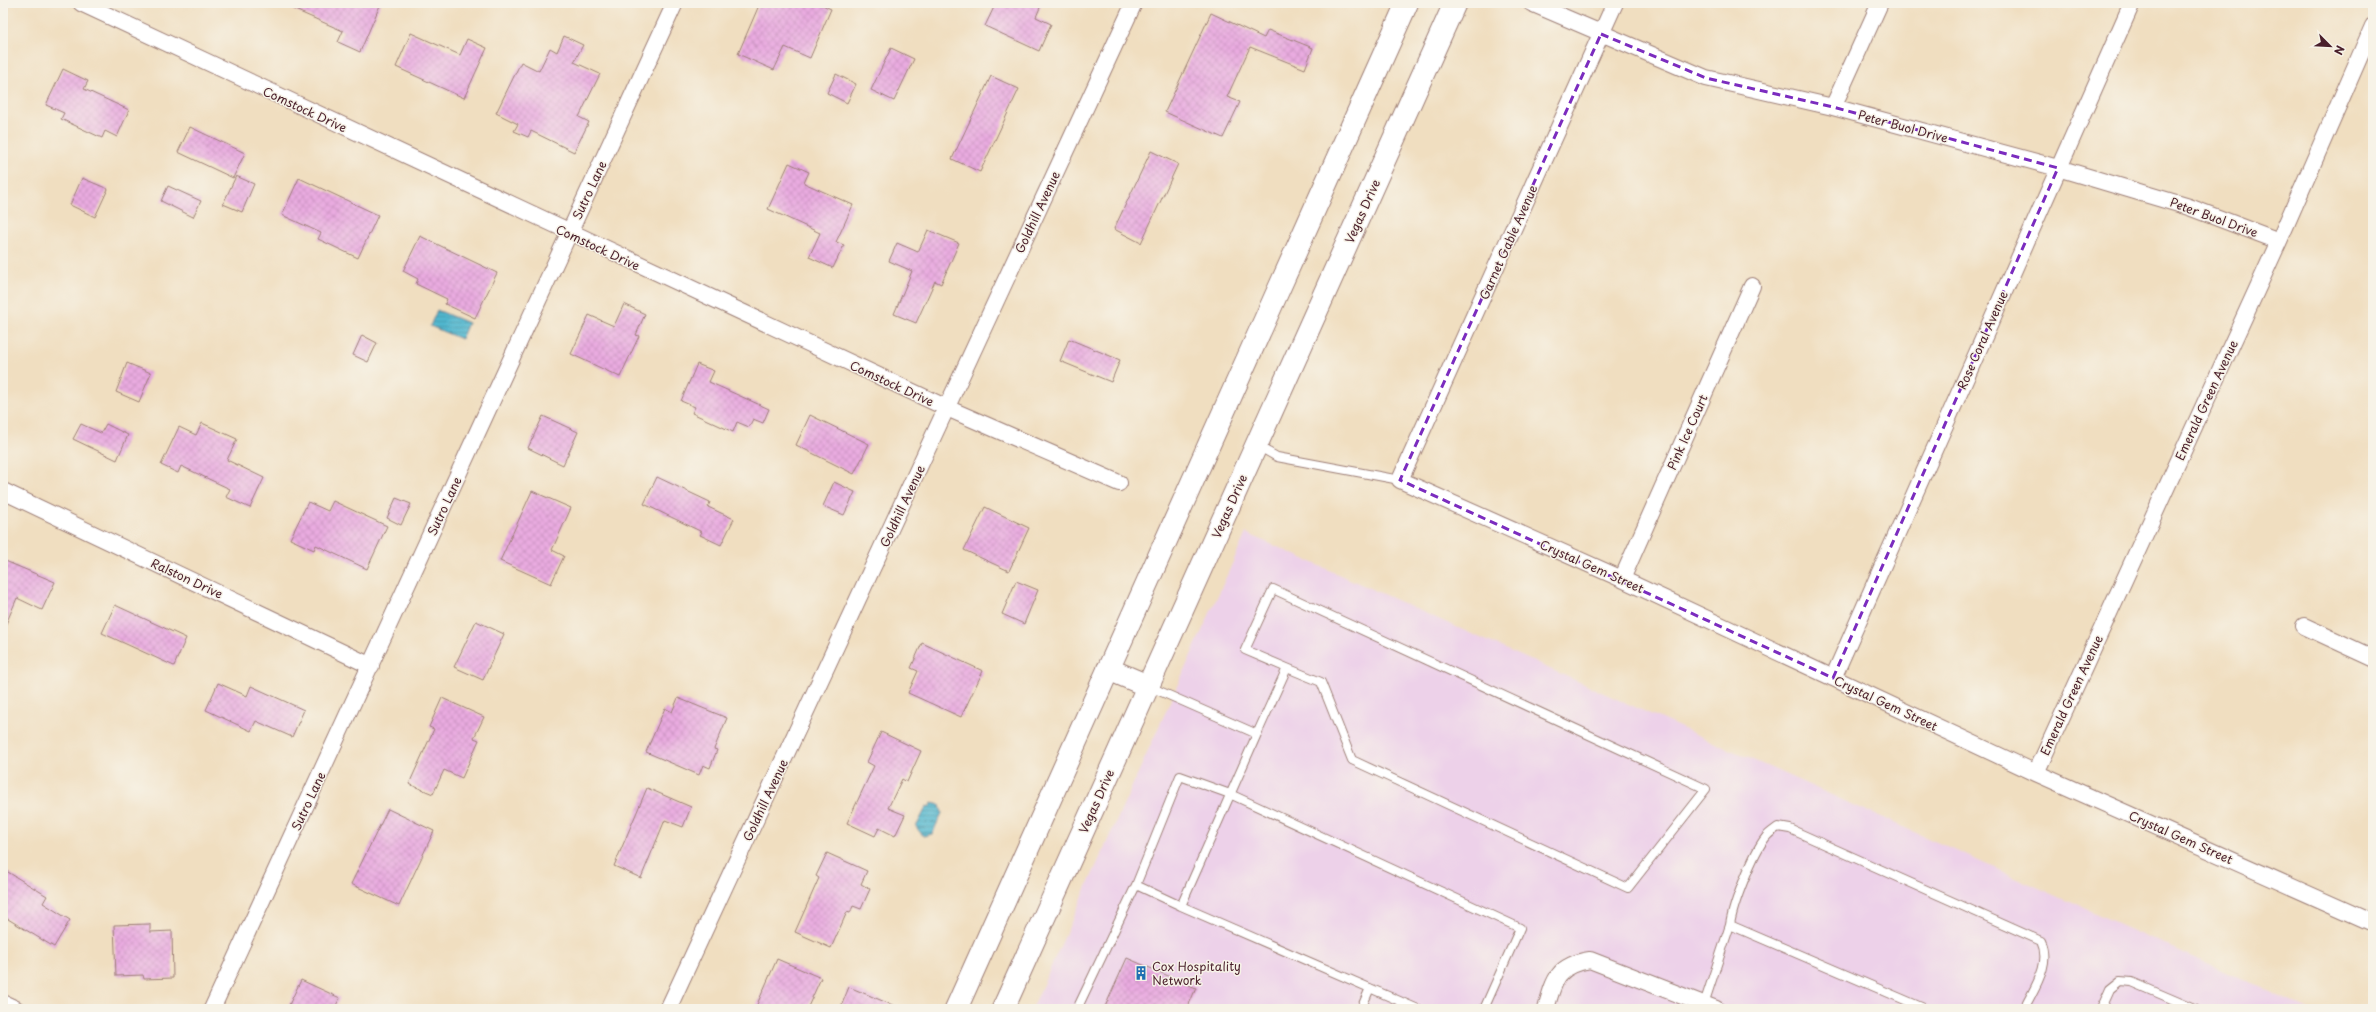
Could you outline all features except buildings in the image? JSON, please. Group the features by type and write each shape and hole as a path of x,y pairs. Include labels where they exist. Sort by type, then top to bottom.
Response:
{"main road":[{"path":"956,1009 1407,3"},
{"name":"Vegas Drive","path":"1003,1009 1455,3"},
{"path":"1108,669 1148,686"}],"street":[{"name":"Comstock Drive","path":"81,3 947,408 1119,483"},
{"name":"Sutro Lane","path":"212,1009 675,3"},
{"name":"Goldhill Avenue","path":"668,1009 1134,3"},
{"name":"Peter Buol Drive","path":"1531,3 1706,78 1833,107 2058,168 2190,207 2279,241"},
{"name":"Garnet Gable Avenue","path":"1400,480 1615,3"},
{"path":"1833,107 1880,3"},
{"name":"Rose Coral Avenue","path":"1833,678 2132,3"},
{"name":"Emerald Green Avenue","path":"2036,773 2279,241 2373,26"},
{"name":"Pink Ice Court","path":"1622,579 1752,286"},
{"name":"Crystal Gem Street","path":"1400,480 1622,579 2036,773 2373,923"},
{"name":"Ralston Drive","path":"3,491 371,666"},
{"path":"2304,626 2373,658"},
{"path":"1546,1009 1554,979 1573,962 1590,960 1710,1007"},
{"path":"3,1003 16,1009"}],"lane":[{"path":"1256,445 1277,458 1400,480"},
{"path":"1273,589 1706,789 1628,888 1352,760 1321,682 1286,668 1246,650 1273,589"},
{"path":"1181,906 1286,668"},
{"path":"1148,686 1257,734"},
{"path":"1077,1009 1136,884 1180,776 1230,794 1520,928 1484,1009"},
{"path":"1710,1007 1732,911 1747,874 1766,836 1778,827 1790,829 2041,940 2046,955 2045,965 2024,1009"},
{"path":"1136,884 1181,906 1418,1009"},
{"path":"1730,925 1926,1009"},
{"path":"2101,1009 2110,989 2120,981 2132,982 2195,1009"},
{"path":"1360,1009 1370,988"}],"highlighted area":[{"path":"1601,34 1706,78 1833,107 2058,168 1833,678 1400,480"}],"shaded area":[{"path":"1246,533 2309,1009 1032,1009"}],"water":[{"path":"437,310 468,323 461,339 430,326"},
{"path":"932,803 940,805 942,813 932,834 923,836 916,827 927,806 929,807"}],"place":[{"name":"Cox Hospitality Network","path":"1141,973"}]}
